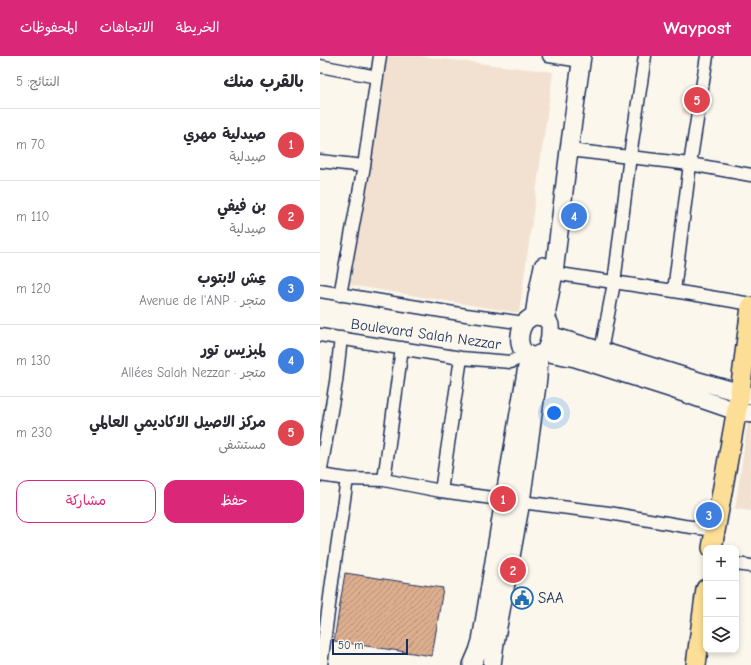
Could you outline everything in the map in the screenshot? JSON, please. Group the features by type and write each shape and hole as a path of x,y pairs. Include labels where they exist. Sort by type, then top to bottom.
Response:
{"main road":[{"path":"714,539 744,412 751,305"},
{"path":"696,665 703,612"}],"street":[{"path":"340,295 364,166 380,56"},
{"path":"549,56 577,58"},
{"path":"601,351 614,283 630,156 645,56"},
{"path":"674,291 690,164 707,56"},
{"path":"534,353 546,348 539,323 537,296 548,273 569,150 577,58"},
{"path":"548,273 577,58"},
{"path":"320,66 377,76"},
{"path":"569,150 630,156 751,174"},
{"path":"320,161 364,166"},
{"path":"548,273 674,291 751,305"},
{"name":"Boulevard Salah Nezzar","path":"320,291 466,315 539,323"},
{"path":"539,323 660,377 744,412"},
{"path":"539,323 521,332 519,342 520,345 534,353 575,358 660,377 699,381 745,394"},
{"name":"Boulevard Salah Nezzar","path":"320,335 462,358 511,362 534,353"},
{"path":"341,338 336,382 320,475 347,479 384,480 441,491 609,513 684,526 714,539"},
{"path":"384,480 402,348"},
{"path":"472,665 481,641 504,500 534,353"},
{"path":"492,665 521,502 538,378 534,353"},
{"path":"441,491 462,358"},
{"path":"321,665 347,479"},
{"path":"739,564 751,566"}],"shaded area":[{"path":"386,56 419,56 553,72 519,313 350,285"},
{"path":"685,93 698,96 691,115 682,113"},
{"path":"748,421 751,422 751,511 735,509"}],"building":[{"path":"345,573 443,588 432,656 334,641"}],"place":[{"name":"مركز الاصيل الاكاديمي العالمي","path":"697,100"},
{"name":"لمبزيس تور","path":"574,216"},
{"name":"صيدلية مهري","path":"503,499"},
{"name":"عِش لابتوب","path":"709,515"},
{"name":"بن فيفي","path":"513,570"},
{"name":"SAA","path":"522,598"}]}
